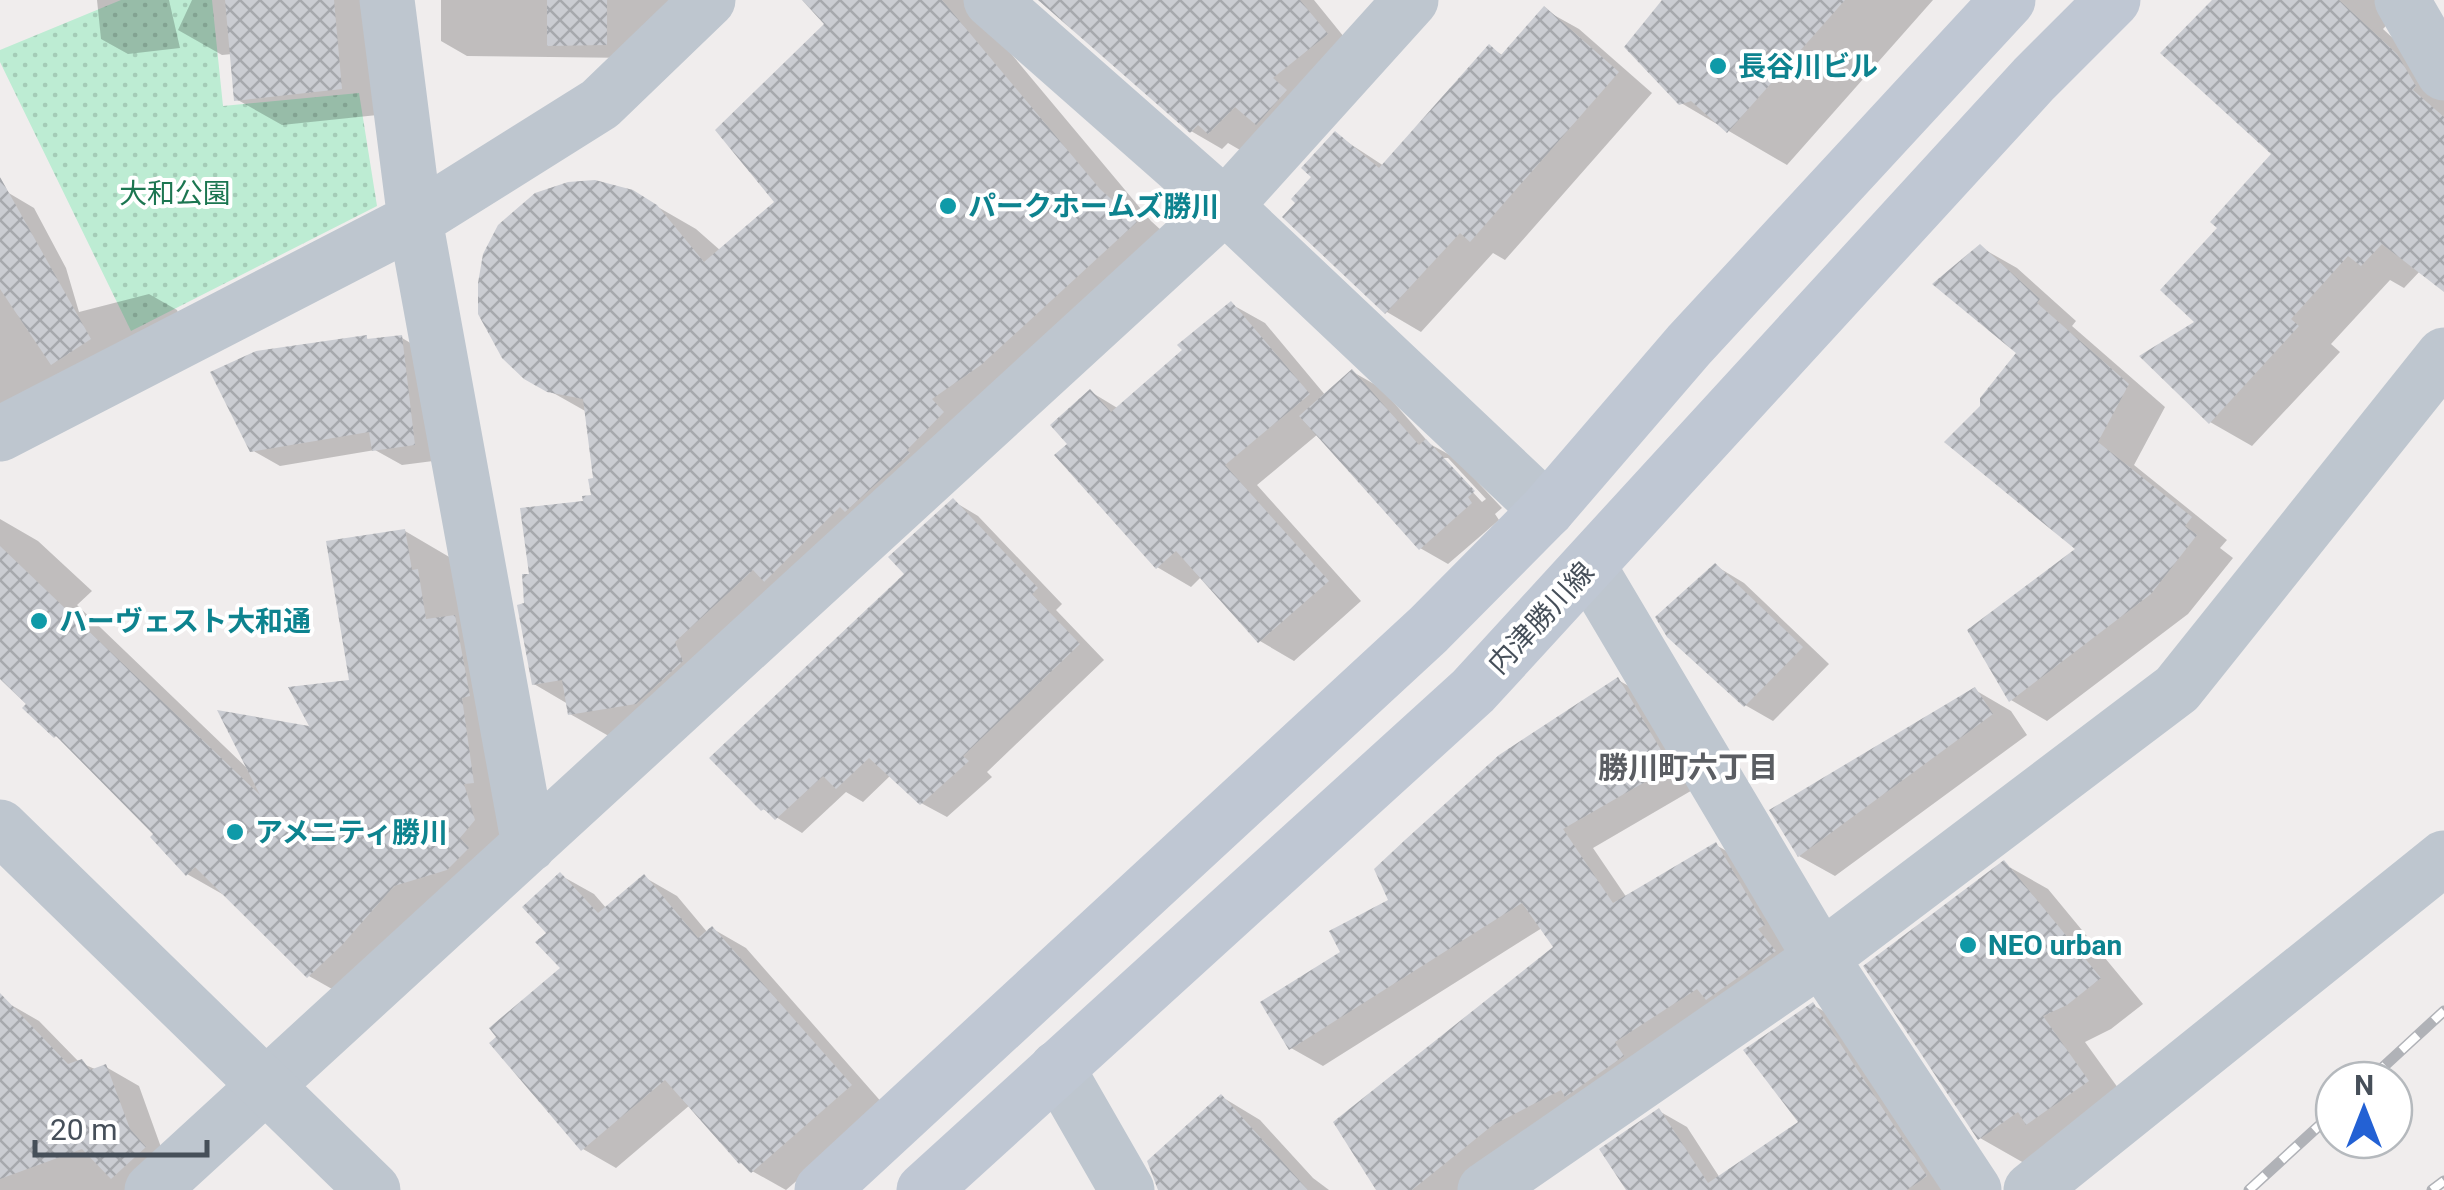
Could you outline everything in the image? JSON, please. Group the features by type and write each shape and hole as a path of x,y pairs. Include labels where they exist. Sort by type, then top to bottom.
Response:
{"main road":[{"path":"822,1190 1428,630 1547,510 1689,345 2008,0"},
{"name":"内津勝川線","path":"924,1190 1473,691 2034,78 2113,0"}],"street":[{"path":"388,0 416,220 529,845"},
{"path":"0,434 416,220 600,104 708,0"},
{"path":"991,0 1225,206 1547,510"},
{"path":"152,1190 1225,206 1411,0"},
{"path":"2402,0 2444,73"},
{"path":"1484,1190 1821,958 2177,689 2444,355"},
{"path":"1589,567 1821,958 1974,1190"},
{"path":"0,827 373,1190"},
{"path":"2032,1190 2444,858"},
{"path":"1057,1068 1127,1190"}],"green space":[{"name":"大和公園","path":"121,0 212,0 223,106 359,93 377,206 131,331 0,62 0,50"}],"building":[{"path":"225,0 334,0 342,89 234,101"},
{"path":"547,0 607,0 607,45 547,46"},
{"path":"802,0 942,0 1100,189 1137,222 981,365 932,399 944,412 907,450 910,453 845,512 840,507 764,582 753,570 675,642 683,661 636,704 568,715 562,680 532,685 517,605 524,603 522,574 529,574 520,508 583,501 582,496 591,495 588,479 593,478 583,399 547,392 524,379 502,358 478,314 483,254 498,225 535,193 568,182 595,180 633,190 657,205 704,262 774,202 715,130 824,24"},
{"path":"1038,0 1300,0 1328,34 1273,78 1287,90 1256,125 1235,107 1208,134 1198,125 1190,133"},
{"name":"長谷川ビル","path":"1662,0 1845,0 1727,133 1691,101 1679,105 1624,47"},
{"path":"2212,0 2339,0 2397,54 2416,86 2413,90 2444,117 2444,292 2382,244 2361,266 2348,256 2291,319 2299,326 2209,424 2139,356 2194,322 2160,290 2217,228 2210,222 2271,154 2160,53"},
{"path":"1544,6 1619,72 1470,242 1460,233 1385,314 1282,217 1295,203 1291,199 1311,177 1301,168 1335,131 1379,168 1489,44 1501,55"},
{"path":"0,177 91,339 51,365 0,289"},
{"path":"1980,244 2040,299 2037,303 2129,384 2098,442 2192,517 2185,526 2197,535 2151,594 2009,702 1967,630 2075,549 1944,442 1980,406 1980,398 2016,353 1932,284"},
{"path":"1231,301 1310,394 1225,465 1329,581 1258,643 1176,551 1156,569 1054,455 1067,444 1050,425 1090,389 1111,412 1182,350 1177,345"},
{"path":"367,335 367,339 402,335 415,445 372,451 369,432 250,452 210,372 256,351"},
{"path":"1352,369 1419,445 1426,439 1475,491 1468,497 1472,503 1419,550 1299,416"},
{"path":"953,498 1038,588 1032,594 1080,644 963,756 969,761 920,805 869,758 836,789 823,776 775,820 764,809 761,811 709,758 904,574 888,557"},
{"path":"405,529 412,570 418,569 426,619 455,615 470,696 462,698 474,783 464,784 475,820 460,838 469,848 447,870 394,886 307,978 195,867 186,876 150,837 153,834 56,736 22,708 26,704 0,679 0,546 260,795 217,710 309,726 288,687 349,680 326,541"},
{"path":"1715,563 1803,647 1744,707 1667,637 1655,617"},
{"path":"1618,677 1671,767 1563,829 1613,903 1716,842 1765,925 1758,929 1776,951 1706,1000 1697,989 1615,1042 1624,1056 1565,1097 1561,1090 1493,1125 1412,1190 1376,1190 1333,1122 1553,947 1522,903 1289,1050 1260,1002 1340,952 1329,931 1388,900 1374,869 1405,840 1499,755"},
{"path":"1975,687 1993,714 1798,857 1769,810"},
{"path":"2004,860 2101,978 2067,1005 2043,1016 2089,1081 2026,1125 2018,1112 1978,1140 1863,966"},
{"path":"560,872 598,913 644,874 698,938 712,926 852,1085 751,1173 665,1080 581,1151 489,1043 496,1037 489,1028 560,968 535,942 546,933 522,907"},
{"path":"0,993 68,1064 82,1059 90,1070 106,1064 130,1129 146,1147 111,1179 82,1149 0,1179"},
{"path":"1813,1002 1927,1176 1907,1190 1626,1190 1599,1149 1659,1108 1708,1183 1798,1122 1743,1050"},
{"path":"1221,1094 1308,1190 1158,1190 1147,1161"}],"railway":[{"path":"2391,1060 2444,1011"},
{"path":"2249,1190 2314,1130"},
{"path":"2432,1190 2444,1181"}],"place":[{"name":"長谷川ビル","path":"1718,66"},
{"name":"パークホームズ勝川","path":"948,206"},
{"name":"ハーヴェスト大和通","path":"39,621"},
{"name":"アメニティ勝川","path":"235,832"},
{"name":"NEO urban","path":"1968,945"}],"district":[{"name":"勝川町六丁目","path":"1688,767"}]}
